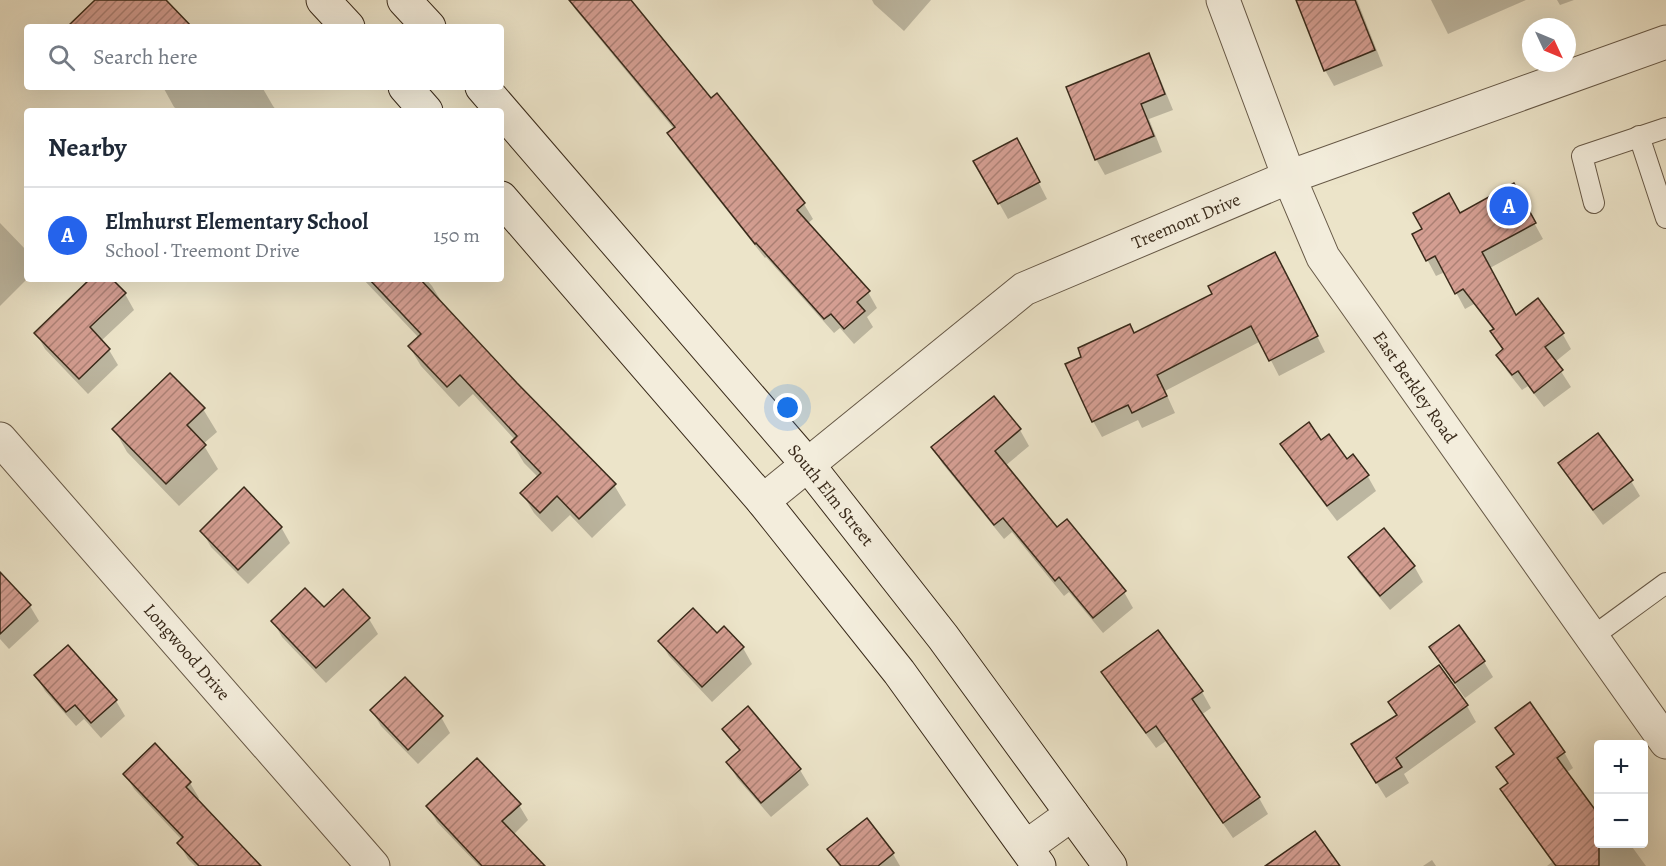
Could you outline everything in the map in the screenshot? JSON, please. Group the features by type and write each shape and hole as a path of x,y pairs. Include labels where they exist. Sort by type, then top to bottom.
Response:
{"street":[{"path":"323,0 345,24"},
{"path":"404,0 426,24"},
{"name":"East Berkley Road","path":"1223,0 1289,177 1323,257 1666,742"},
{"name":"Treemont Drive","path":"763,501 1024,289 1289,177 1666,42"},
{"name":"South Elm Street","path":"485,90 500,108"},
{"name":"South Elm Street","path":"504,113 808,465 943,637 1110,866"},
{"path":"504,201 763,501 899,672 1033,857 1071,814"},
{"name":"Longwood Drive","path":"0,439 374,866"}],"lane":[{"path":"1594,203 1582,156 1666,128"},
{"path":"1639,136 1666,218"},
{"path":"1592,637 1666,583"}],"building":[{"path":"95,0 166,0 189,24 70,24"},
{"path":"569,0 631,0 711,98 717,93 805,203 797,210 870,291 857,302 865,311 844,329 831,314 824,319 755,244 667,133 675,127"},
{"path":"1296,0 1355,0 1375,50 1324,71"},
{"path":"1149,53 1165,94 1141,104 1154,136 1095,160 1066,87"},
{"path":"1017,138 1040,182 998,204 973,161"},
{"path":"1514,183 1536,223 1482,252 1516,315 1538,298 1564,333 1545,347 1563,370 1534,393 1518,371 1512,375 1496,355 1503,349 1490,331 1494,329 1463,289 1455,294 1435,256 1426,261 1412,234 1422,229 1413,213 1449,193 1460,213"},
{"path":"1275,252 1318,336 1269,361 1251,326 1157,375 1167,396 1132,413 1128,405 1092,422 1065,364 1081,357 1078,348 1130,324 1134,333 1212,294 1208,286"},
{"path":"87,282 115,282 126,293 90,327 110,349 79,379 34,333"},
{"path":"372,282 423,282 616,484 579,519 557,496 540,513 520,493 541,473 511,442 517,436 460,375 447,387 408,346 421,334"},
{"path":"170,373 205,408 187,425 206,445 166,484 112,429"},
{"path":"994,396 1021,429 995,451 1057,527 1067,519 1126,591 1093,618 1059,577 1055,581 1003,518 994,525 931,447"},
{"path":"1309,422 1321,440 1329,434 1347,459 1353,454 1369,475 1327,506 1280,444"},
{"path":"1598,433 1633,480 1593,510 1558,463"},
{"path":"244,487 282,527 238,570 200,531"},
{"path":"1384,528 1415,566 1380,596 1348,557"},
{"path":"0,572 31,605 0,634"},
{"path":"305,588 324,607 343,589 370,618 316,668 271,621"},
{"path":"693,608 717,633 724,626 744,647 702,687 658,641"},
{"path":"1459,625 1485,661 1455,683 1429,647"},
{"path":"1158,630 1203,691 1192,699 1260,797 1223,823 1156,726 1146,733 1101,672"},
{"path":"68,645 117,700 91,723 75,705 66,712 34,675"},
{"path":"1439,665 1468,705 1396,758 1402,767 1376,783 1351,744 1397,715 1388,702"},
{"path":"405,677 443,716 408,750 370,710"},
{"path":"1530,702 1565,752 1557,758 1594,808 1594,848 1599,848 1599,866 1556,866 1500,789 1508,783 1496,767 1514,754 1495,728"},
{"path":"748,706 801,769 761,803 726,762 740,750 722,729"},
{"path":"155,743 191,782 186,787 261,866 199,866 177,843 183,837 123,774"},
{"path":"477,758 521,804 502,821 545,866 482,866 426,806"},
{"path":"867,818 894,853 878,866 841,866 827,849"},
{"path":"1315,831 1340,866 1265,866"}],"place":[{"name":"Elmhurst Elementary School","path":"1509,206"}]}
